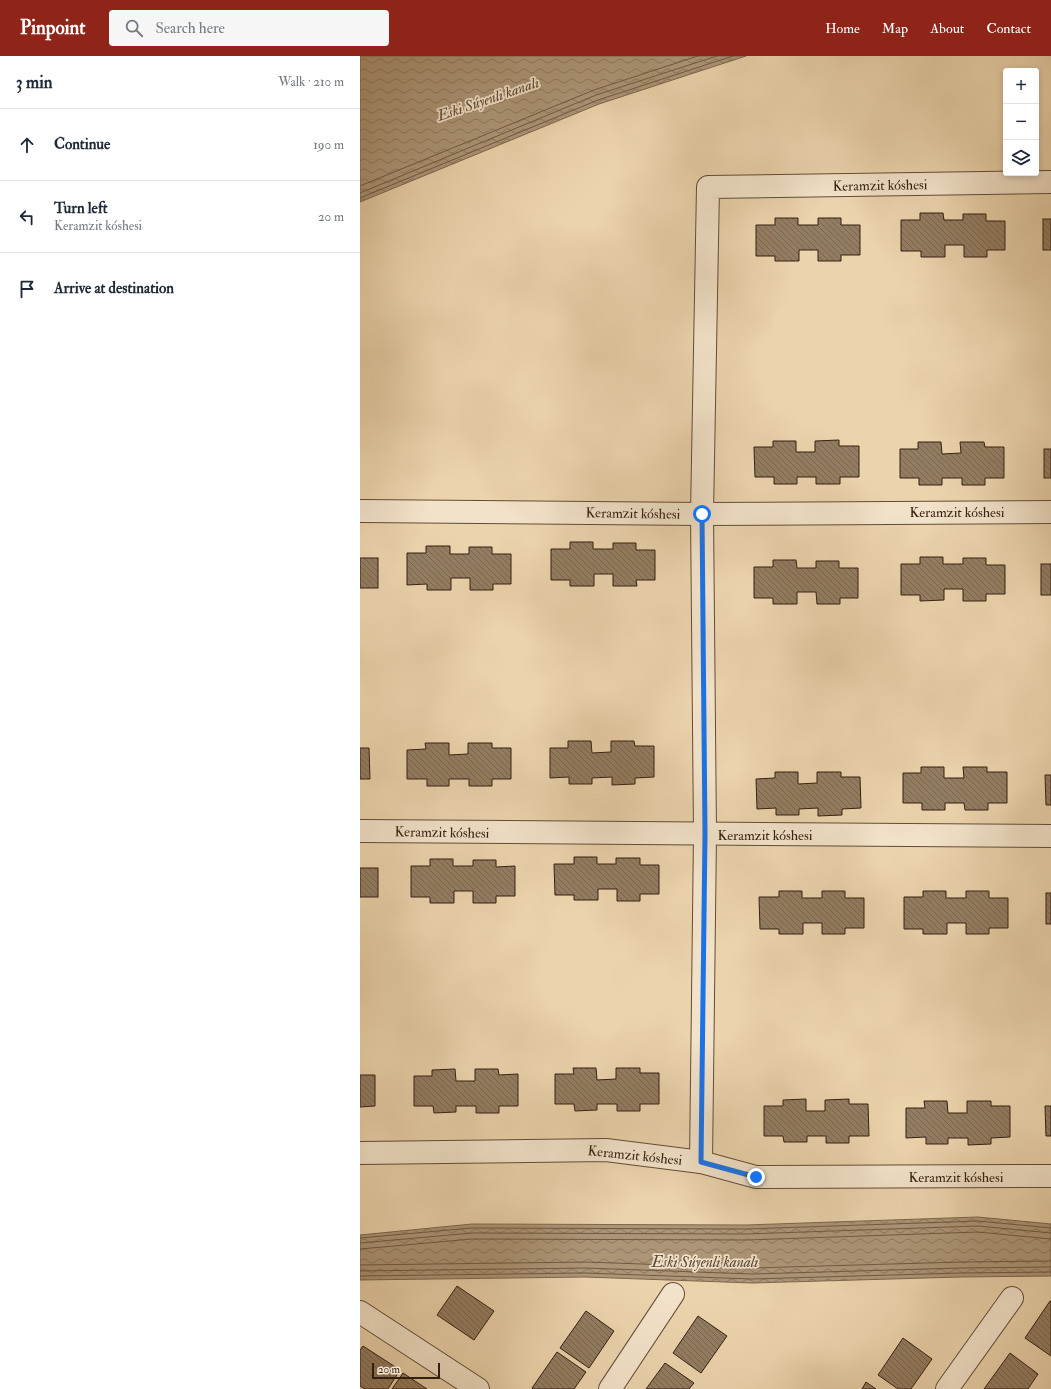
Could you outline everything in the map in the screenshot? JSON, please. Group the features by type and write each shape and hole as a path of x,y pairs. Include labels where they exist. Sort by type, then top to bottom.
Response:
{"street":[{"name":"Keramzit kóshesi","path":"702,514 708,187 1051,182"},
{"name":"Keramzit kóshesi","path":"360,511 702,514 1051,512"},
{"path":"701,1162 705,834 702,514"},
{"name":"Keramzit kóshesi","path":"360,831 1051,836"},
{"name":"Keramzit kóshesi","path":"360,1153 606,1150 701,1162 756,1177 1051,1176"},
{"path":"610,1389 673,1294"},
{"path":"947,1389 1012,1298"},
{"path":"360,1312 478,1389"}],"water":[{"name":"Eski Súyenli kanalı","path":"360,56 746,56 599,104 360,202"},
{"name":"Eski Súyenli kanalı","path":"978,1217 1051,1224 1051,1276 752,1283 585,1277 360,1280 360,1235 472,1224 746,1225"}],"building":[{"path":"920,213 943,213 944,220 963,220 963,214 986,214 986,221 1005,221 1005,250 987,250 987,257 964,257 964,245 945,245 945,257 921,257 921,251 901,251 901,220 920,220"},
{"path":"775,218 798,218 798,225 818,225 818,218 841,218 841,225 860,225 860,255 841,255 841,261 818,261 818,250 799,250 799,261 775,261 775,256 756,256 756,225 775,225"},
{"path":"1043,219 1051,219 1051,250 1043,250"},
{"path":"839,440 839,446 859,446 859,477 840,477 840,484 816,484 816,477 797,477 797,484 774,484 774,477 755,477 754,447 773,447 773,441 796,441 796,452 815,452 815,441"},
{"path":"918,442 941,442 942,454 961,453 960,442 984,442 985,447 1004,447 1004,478 985,478 985,485 962,485 962,478 942,478 942,485 919,485 919,478 900,478 900,449 918,449"},
{"path":"1044,449 1051,449 1051,478 1044,478"},
{"path":"570,542 593,542 593,549 613,549 613,543 636,543 636,550 655,550 655,580 636,580 637,586 613,586 613,574 594,574 594,586 570,586 570,580 551,580 551,549 570,549"},
{"path":"426,546 450,546 450,554 469,554 469,547 492,547 492,554 511,554 511,584 493,584 493,590 470,590 470,578 451,578 451,590 427,590 427,584 407,585 407,553 426,553"},
{"path":"920,557 943,557 943,564 963,564 963,558 986,558 986,565 1005,565 1005,594 986,594 986,601 963,601 963,589 944,589 944,600 920,601 920,595 901,595 901,564 920,564"},
{"path":"360,558 378,558 378,588 360,588"},
{"path":"773,560 796,560 797,568 816,568 816,561 839,561 839,568 858,568 858,598 840,598 840,604 817,604 816,592 797,592 797,604 773,604 773,598 754,598 754,567 773,567"},
{"path":"1041,564 1051,564 1051,595 1041,595"},
{"path":"568,741 591,741 592,753 611,752 611,741 634,741 635,746 654,746 654,777 635,778 635,784 612,785 612,777 592,778 592,784 569,784 569,777 550,778 550,748 568,748"},
{"path":"425,743 449,743 449,755 468,754 468,743 492,743 492,748 511,748 511,779 492,779 492,786 469,786 469,779 449,779 449,786 427,786 427,779 407,779 407,750 426,749"},
{"path":"360,748 369,748 370,779 360,779"},
{"path":"921,767 944,767 944,778 964,778 963,767 987,767 987,772 1007,772 1007,803 988,803 988,810 965,810 964,803 945,803 945,810 922,810 922,803 903,803 903,773 921,773"},
{"path":"775,772 798,772 798,784 817,783 817,772 841,772 841,777 860,777 861,808 842,809 842,815 818,816 818,808 799,809 799,815 776,815 776,808 757,809 756,779 775,778"},
{"path":"1045,775 1051,775 1051,805 1046,805"},
{"path":"574,857 597,857 597,864 616,864 616,858 640,858 640,865 659,865 659,894 640,894 640,901 617,901 617,889 598,889 598,900 574,900 574,895 555,895 554,864 574,864"},
{"path":"430,859 453,859 453,866 473,866 473,860 496,860 496,867 515,866 515,896 496,896 496,903 473,903 473,891 454,891 454,903 430,903 430,897 411,897 411,866 430,866"},
{"path":"360,868 378,868 378,897 360,897"},
{"path":"779,891 802,891 802,898 822,898 822,891 845,891 845,898 864,898 864,928 845,928 845,934 822,934 822,923 803,923 803,934 779,934 779,929 760,929 759,897 779,897"},
{"path":"923,891 946,891 946,898 966,898 966,891 989,891 989,898 1008,898 1008,928 989,928 989,934 966,934 966,923 947,923 947,934 923,934 923,929 904,929 904,897 923,897"},
{"path":"1046,893 1051,893 1051,924 1046,924"},
{"path":"573,1068 596,1068 597,1080 616,1079 616,1068 640,1068 640,1073 659,1073 659,1104 640,1104 640,1111 617,1111 617,1104 597,1104 597,1110 575,1111 574,1104 555,1104 555,1074 574,1074"},
{"path":"455,1069 456,1081 475,1081 475,1069 498,1069 499,1075 518,1074 518,1106 499,1106 499,1113 476,1113 476,1106 456,1106 456,1112 434,1113 433,1106 414,1106 414,1076 432,1076 432,1070"},
{"path":"360,1075 375,1075 375,1106 360,1107"},
{"path":"806,1099 806,1111 825,1111 825,1100 849,1099 849,1104 868,1104 869,1136 849,1136 849,1143 826,1143 826,1136 807,1136 807,1142 784,1142 783,1136 764,1136 764,1106 783,1106 783,1100"},
{"path":"924,1101 947,1101 948,1113 967,1113 967,1101 991,1101 991,1106 1010,1106 1010,1137 991,1138 991,1144 968,1145 968,1138 948,1138 948,1144 926,1144 926,1137 906,1138 906,1108 925,1108"},
{"path":"1045,1106 1051,1106 1051,1136 1046,1136"},
{"path":"457,1286 494,1311 474,1340 437,1315"},
{"path":"1051,1301 1051,1356 1025,1338"},
{"path":"586,1311 614,1331 589,1368 560,1348"},
{"path":"698,1316 727,1336 701,1373 673,1353"},
{"path":"903,1338 932,1359 911,1389 898,1389 878,1375"},
{"path":"363,1346 400,1370 388,1389 365,1389 360,1386 360,1350"},
{"path":"557,1352 586,1372 574,1389 533,1389 532,1388"},
{"path":"1010,1353 1038,1374 1028,1389 984,1389"},
{"path":"665,1363 694,1383 689,1389 646,1389"},
{"path":"403,1373 427,1389 392,1389"},
{"path":"866,1382 876,1389 862,1389"}],"route":[{"path":"702,514 705,834 701,1162 756,1177"}]}
